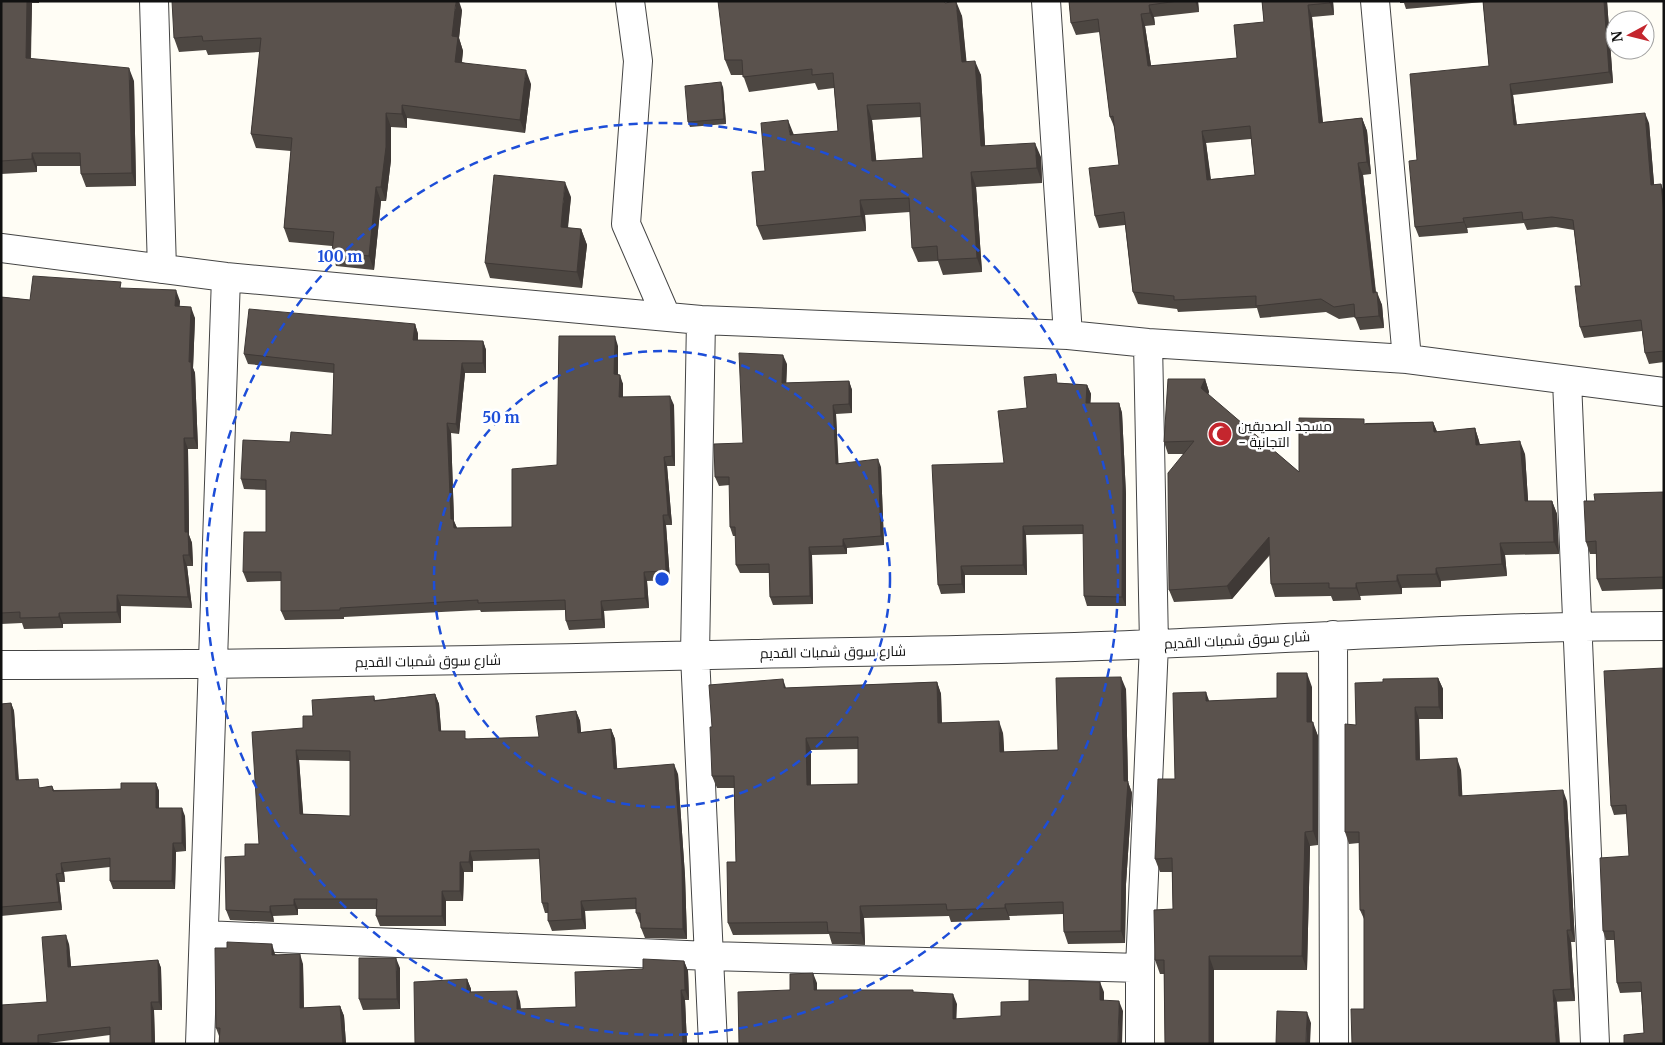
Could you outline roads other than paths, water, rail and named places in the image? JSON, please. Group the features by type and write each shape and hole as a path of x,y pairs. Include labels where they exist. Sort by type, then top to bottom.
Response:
{"street":[{"path":"154,1 162,269"},
{"path":"630,1 638,61 626,224 666,316"},
{"path":"1046,1 1068,335"},
{"path":"1375,1 1407,359"},
{"path":"1,248 226,278 701,320 1068,335 1148,343 1407,359 1664,392"},
{"path":"200,1044 226,278"},
{"path":"701,320 695,655 713,1044"},
{"path":"1140,1044 1140,968 1154,644 1148,343"},
{"path":"1567,381 1595,1044"},
{"name":"شارع سوق شمبات القديم","path":"1,665 212,665 695,655 1154,644 1578,626 1664,626"},
{"path":"1333,635 1334,1044"},
{"path":"204,936 710,956 1140,968"}],"place":[{"name":"مسجد الصديقين - التجانية","path":"1220,434"}]}
